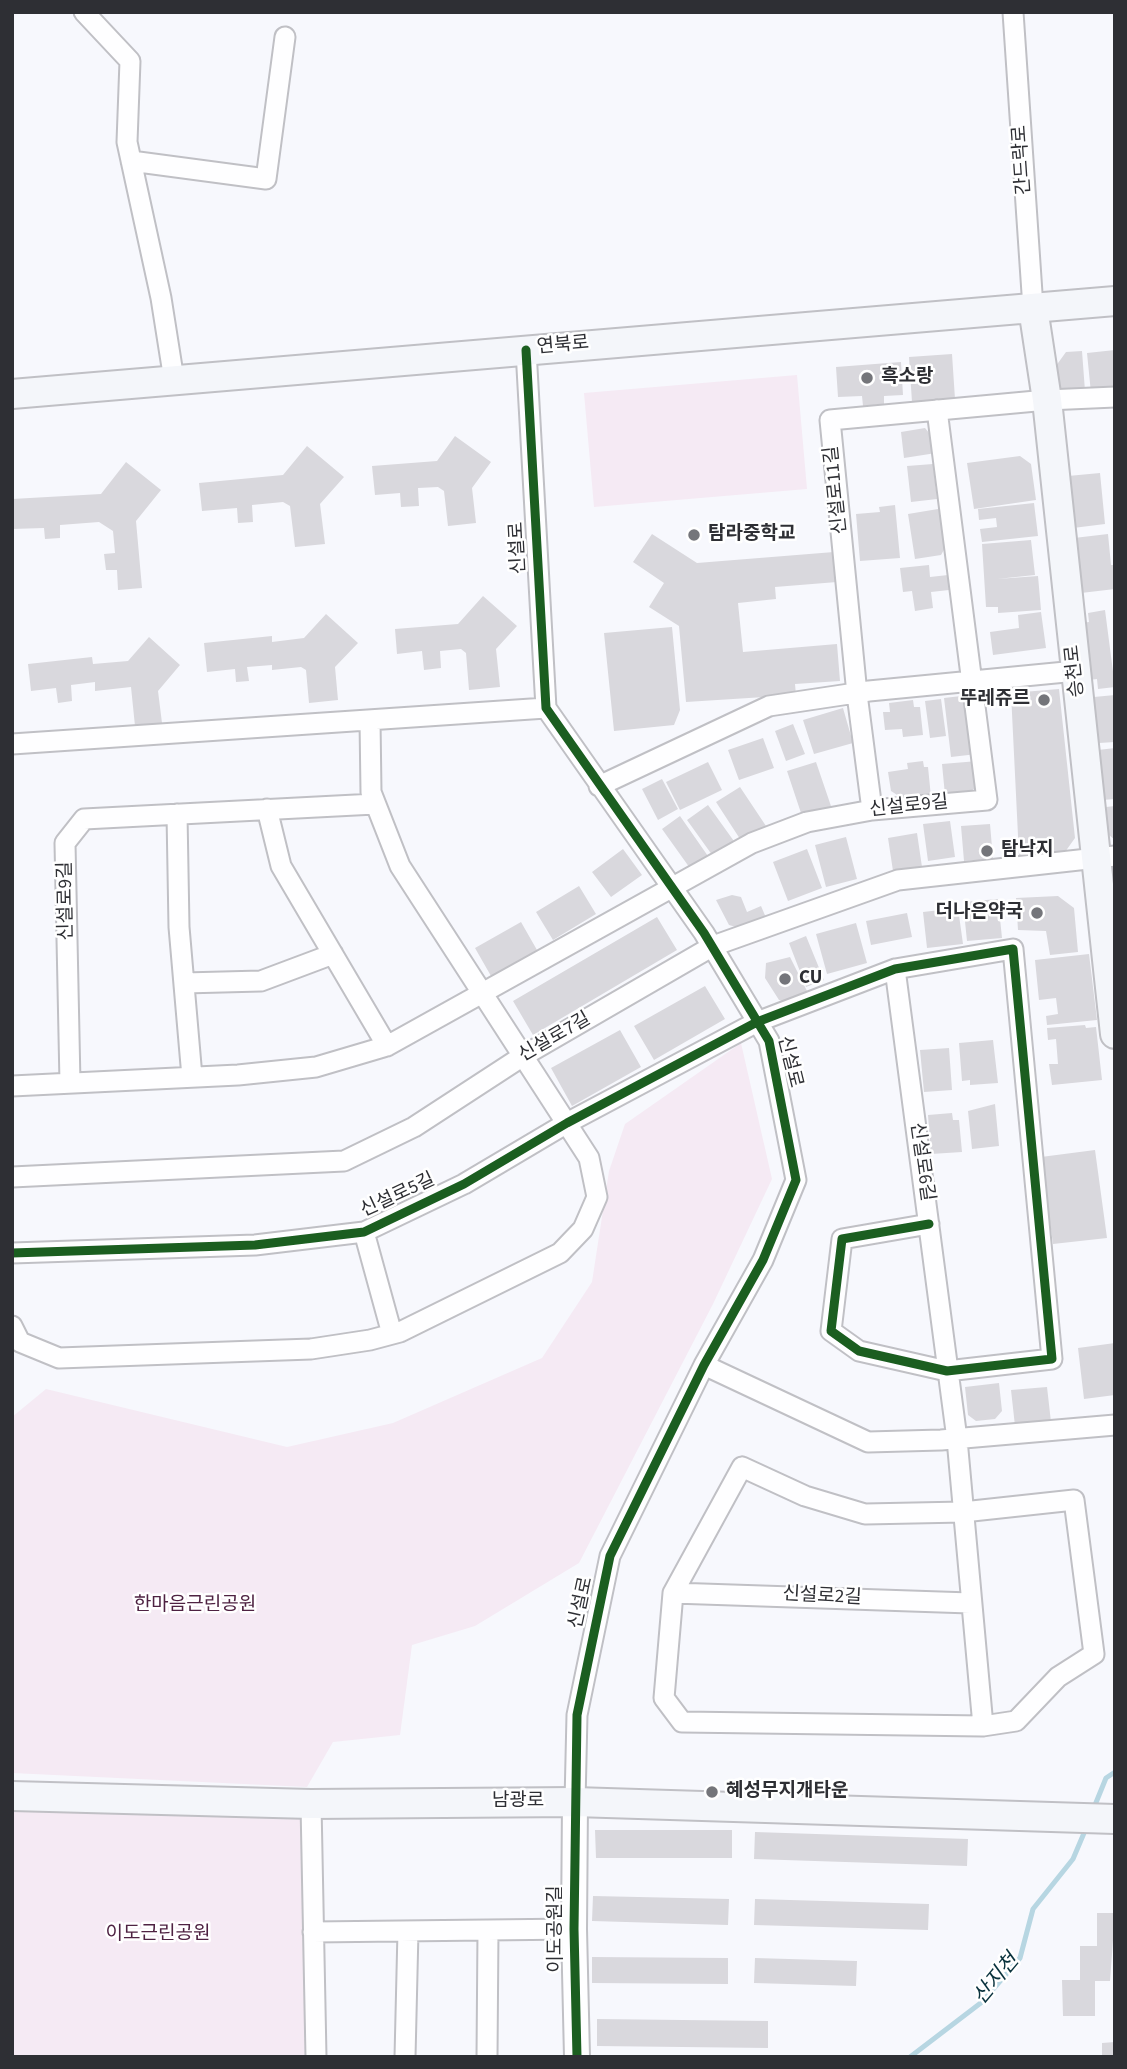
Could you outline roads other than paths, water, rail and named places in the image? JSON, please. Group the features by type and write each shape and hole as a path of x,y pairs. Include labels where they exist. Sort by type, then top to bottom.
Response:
{"main road":[{"name":"연북로","path":"12,394 1115,301"},
{"name":"승천로","path":"1033,308 1047,400 1076,670 1104,857 1115,1034"},
{"name":"남광로","path":"12,1796 311,1804 576,1802 1115,1819"}],"street":[{"path":"84,12 130,61 127,142 161,298 174,380"},
{"name":"간드락로","path":"1013,12 1033,308"},
{"path":"131,161 267,179 285,37"},
{"name":"신설로","path":"526,350 546,708 713,946 769,1041 796,1180 763,1260 704,1365 610,1556 577,1716 576,1802"},
{"name":"신설로11길","path":"857,694 830,420 1047,400 1115,397"},
{"name":"신설로9길","path":"12,1086 192,1077 316,1067 387,1046 752,843 807,822 872,810 987,800 937,410"},
{"path":"599,786 769,706 1076,670"},
{"path":"857,694 872,810"},
{"path":"12,744 546,708"},
{"path":"12,1326 20,1342 59,1358 311,1349 392,1334 560,1253 583,1229 597,1197 589,1158 400,866 371,792 370,720"},
{"name":"신설로9길","path":"70,1083 65,843 84,819 375,804"},
{"path":"267,809 281,866 387,1046"},
{"path":"177,814 184,984 192,1077"},
{"name":"신설로7길","path":"12,1177 344,1161 414,1127 523,1056 713,946 898,880 1104,857"},
{"name":"신설로5길","path":"12,1253 255,1245 365,1232 464,1184 567,1123 757,1022 895,969 1013,949 1052,1359 947,1371"},
{"path":"184,984 261,981 333,954"},
{"name":"신설로6길","path":"895,969 957,1438"},
{"path":"929,1224 842,1240 831,1331 859,1351 947,1371"},
{"path":"365,1232 392,1334"},
{"path":"704,1365 868,1442 957,1438 1115,1424"},
{"path":"957,1438 983,1726"},
{"path":"742,1466 805,1496 865,1514 963,1512 1074,1500 1094,1654 1058,1677 1016,1721 983,1726 682,1722 664,1698 673,1593 742,1466"},
{"name":"신설로2길","path":"673,1593 970,1603"},
{"name":"이도공원길","path":"576,1802 574,1929 577,2057"},
{"path":"311,1804 316,2057"},
{"name":"이도공원길","path":"313,1932 574,1929"},
{"path":"487,2057 488,1930"},
{"path":"405,2057 408,1931"}],"waterway":[{"name":"산지천","path":"1093,1810 1106,1778 1115,1772"},
{"name":"산지천","path":"910,2057 982,2002 1020,1958 1033,1909 1073,1859 1087,1826"}],"place":[{"name":"흑소랑","path":"867,378"},
{"name":"탐라중학교","path":"694,535"},
{"name":"뚜레쥬르","path":"1044,700"},
{"name":"탐낙지","path":"987,851"},
{"name":"더나은약국","path":"1037,913"},
{"name":"CU","path":"785,979"},
{"name":"혜성무지개타운","path":"712,1792"}],"park label":[{"name":"한마음근린공원","path":"195,1606"},
{"name":"이도근린공원","path":"158,1935"}]}
